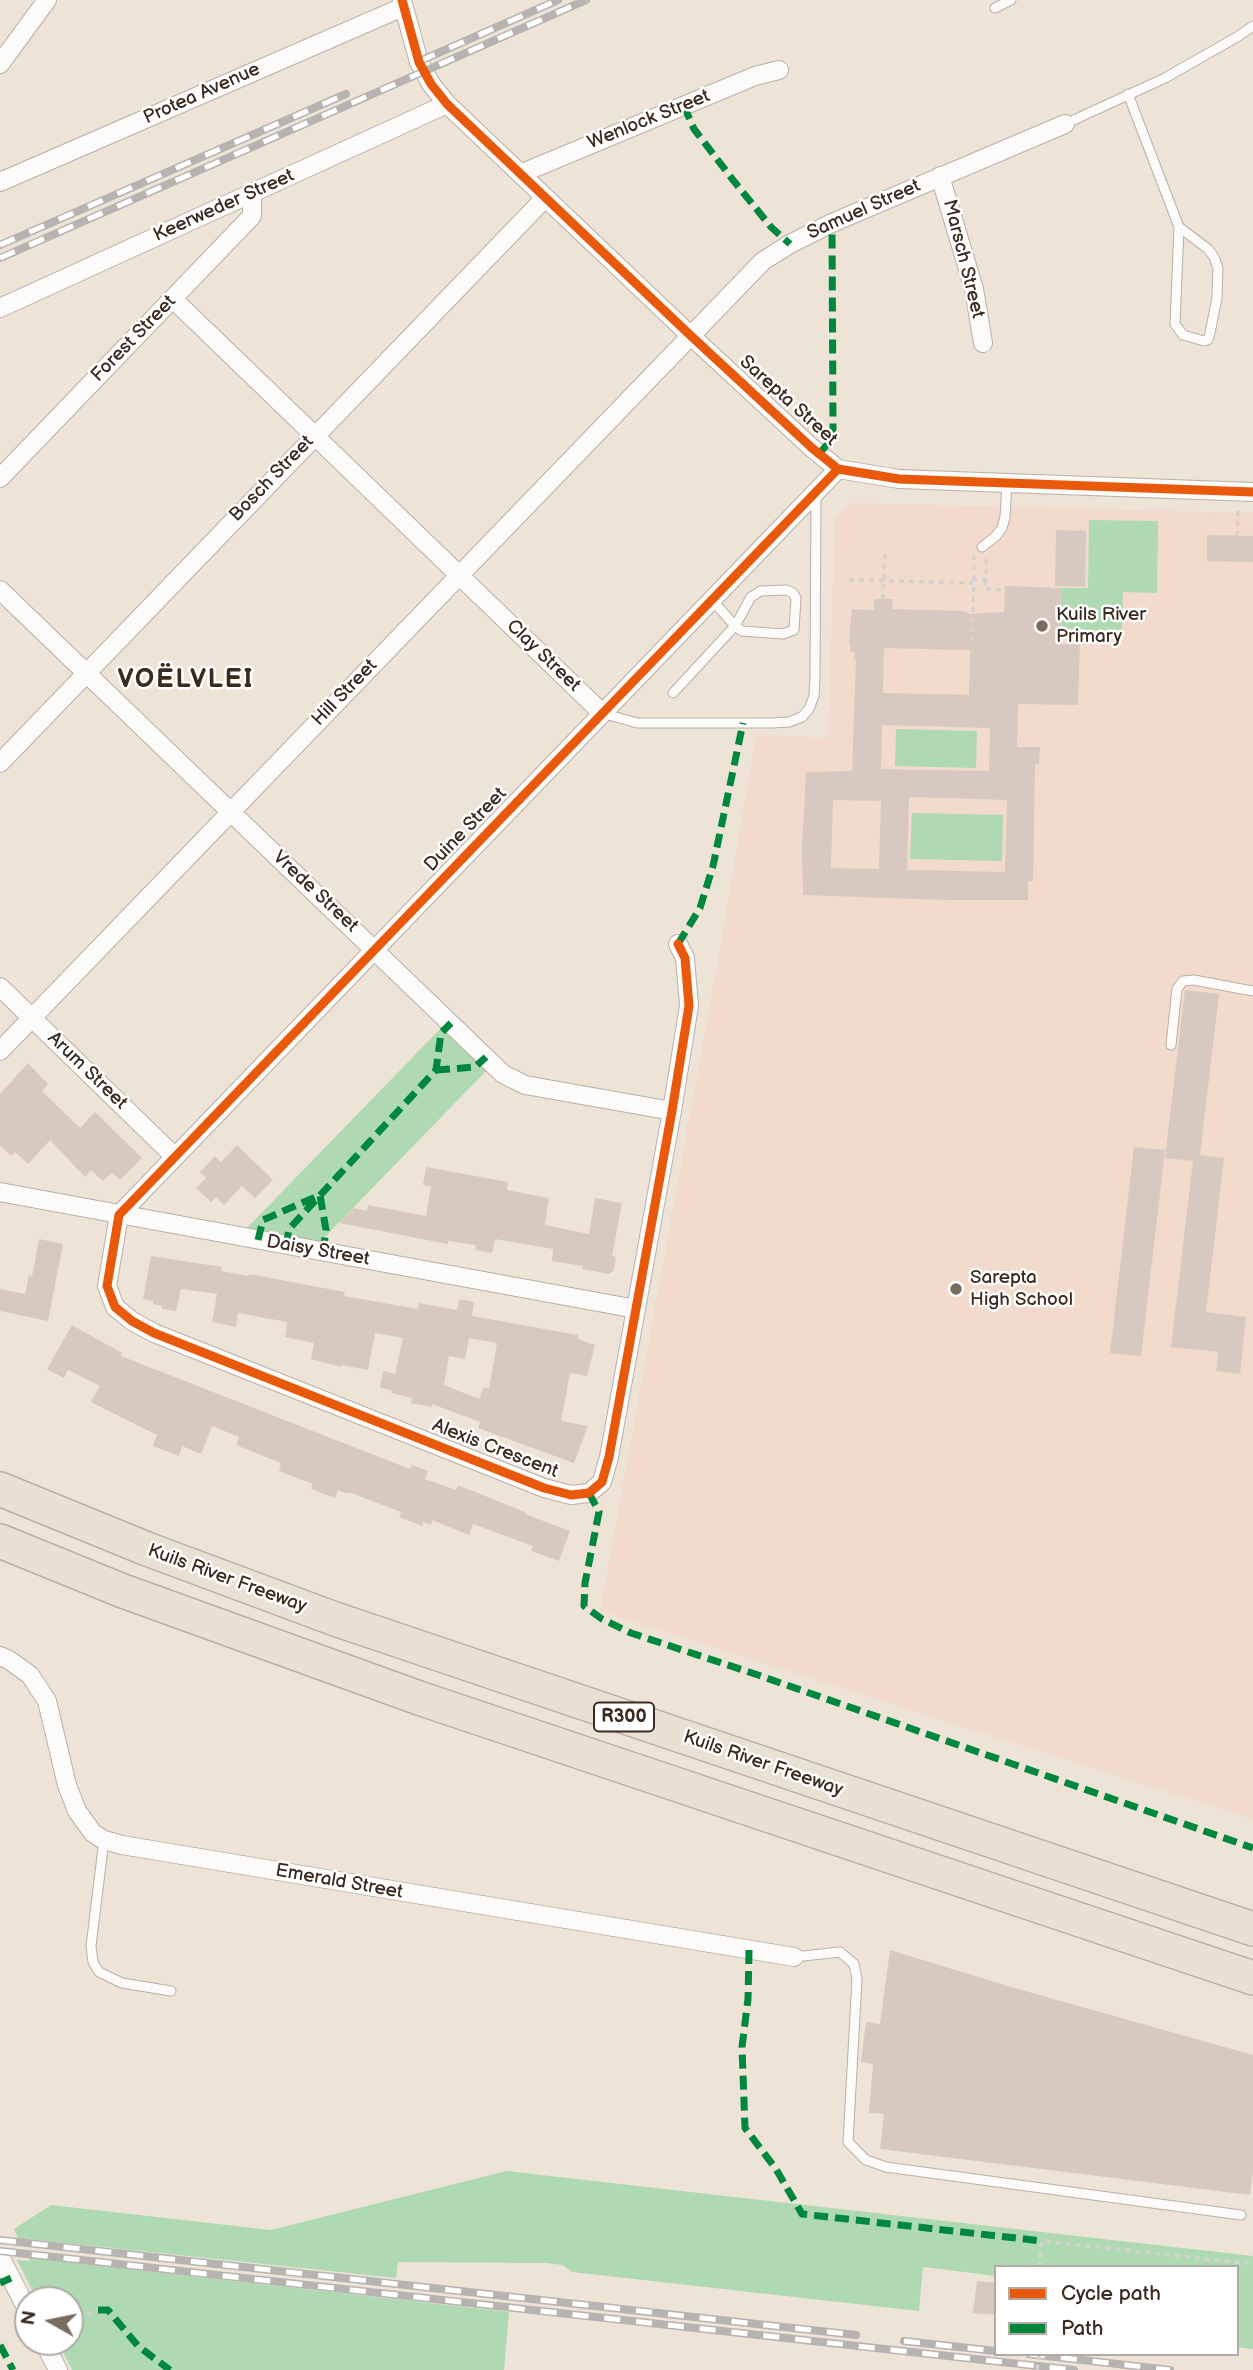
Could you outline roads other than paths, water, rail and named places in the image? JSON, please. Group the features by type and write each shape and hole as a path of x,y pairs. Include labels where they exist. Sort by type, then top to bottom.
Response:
{"highway":[{"name":"Kuils River Freeway","path":"0,1489 147,1549 335,1619 1253,1929"},
{"name":"R300","path":"0,1541 122,1591 419,1698 1253,1978"}],"street":[{"path":"0,64 47,0"},
{"name":"Sarepta Street","path":"402,3 421,66 447,104 690,335 838,469 899,479 1246,492"},
{"name":"Protea Avenue","path":"0,182 402,3"},
{"name":"Wenlock Street","path":"520,174 755,76 779,70"},
{"name":"Keerweder Street","path":"0,308 447,104"},
{"name":"Samuel Street","path":"690,335 763,261 790,244 832,223 1065,124"},
{"name":"Marsch Street","path":"940,176 974,289 983,343"},
{"name":"Forest Street","path":"0,478 252,216 252,193"},
{"name":"Bosch Street","path":"0,762 545,198"},
{"name":"Clay Street","path":"173,299 602,713"},
{"name":"Hill Street","path":"0,1051 690,335"},
{"name":"Duine Street","path":"119,1215 838,469"},
{"name":"Vrede Street","path":"0,590 503,1074 525,1085 672,1111"},
{"name":"Alexis Crescent","path":"119,1215 107,1286 115,1307 132,1321 153,1333 544,1488 571,1494 589,1493 601,1482 609,1457 672,1111 689,1006 685,958 678,944"},
{"name":"Arum Street","path":"0,987 174,1156"},
{"name":"Daisy Street","path":"0,1192 636,1309"},
{"path":"0,1656 30,1675 47,1701 67,1785 77,1811 93,1833 104,1840"},
{"name":"Emerald Street","path":"104,1840 793,1957"},
{"path":"3,2262 15,2286"}],"lane":[{"path":"995,8 1012,0"},
{"path":"1065,124 1165,78 1253,26"},
{"path":"1128,94 1179,227 1175,324 1183,335 1204,341 1208,340 1217,298 1218,268 1208,250 1179,227"},
{"path":"978,549 1002,528 1007,484"},
{"name":"Clay Street","path":"602,713 637,723 772,723 789,722 802,717 809,709 814,696 816,678 816,491"},
{"path":"673,693 736,626 747,604 761,591 786,590 796,598 796,624 790,633 751,633 736,626 712,600"},
{"path":"1171,1045 1180,984 1194,980 1253,990"},
{"path":"104,1840 91,1946 93,1962 99,1972 122,1983 171,1991"},
{"path":"793,1957 840,1952 854,1964 857,1979 848,2142 866,2160 886,2166 1241,2215"}],"railway":[{"path":"420,61 558,0"},
{"path":"0,258 586,0"},
{"path":"0,245 346,94"},
{"path":"0,2240 856,2335"},
{"path":"0,2251 1074,2370"},
{"path":"904,2341 994,2351"},
{"path":"1047,2356 1170,2370"}],"place":[{"name":"Kuils River Primary","path":"1042,626"},
{"name":"Sarepta High School","path":"956,1289"}],"district":[{"name":"VOËLVLEI","path":"186,680"}]}
